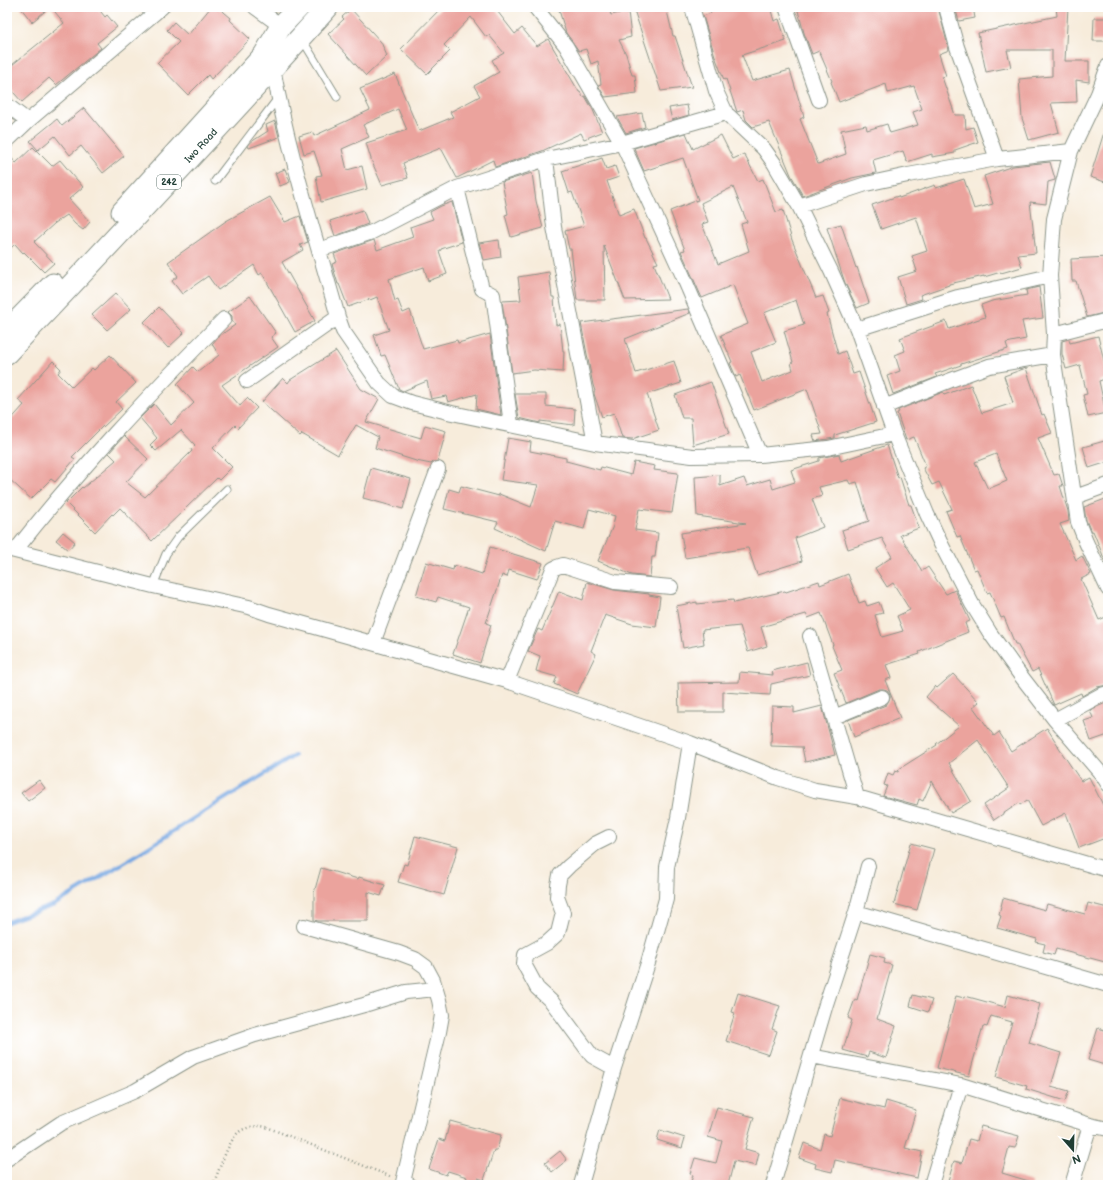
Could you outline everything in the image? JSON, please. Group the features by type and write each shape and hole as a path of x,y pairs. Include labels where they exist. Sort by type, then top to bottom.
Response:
{"main road":[{"name":"Iwo Road","path":"7,354 117,228 149,181 264,55 281,26 299,7"},
{"name":"Iwo Road","path":"7,332 117,228 273,68 328,7"}],"street":[{"path":"7,141 28,121 162,7"},
{"path":"255,7 281,26"},
{"path":"535,7 566,46 622,143 683,276 760,455"},
{"path":"692,7 716,92 726,113 764,149 799,206 831,271 857,329 894,434 927,514 972,604 995,639 1055,720 1103,776 1108,784"},
{"path":"786,7 819,100"},
{"path":"946,7 957,47 997,159"},
{"path":"1108,66 1103,97 1071,151 1054,219 1050,276 1054,334 1053,356 1078,522 1108,589"},
{"path":"273,68 278,98 296,168 343,331 379,383 393,396 412,403 452,413 594,442 692,456 760,455 828,448 894,434"},
{"path":"7,105 28,121"},
{"path":"319,250 372,232 457,188 546,159 622,143 726,113"},
{"path":"799,206 866,184 908,175 997,159 1071,151"},
{"path":"546,159 554,227 594,442"},
{"path":"457,188 482,289 493,295 511,424"},
{"path":"857,329 958,297 1050,276"},
{"path":"247,381 338,317"},
{"path":"224,319 168,375 11,550 153,586 249,607 507,681 690,743 778,778 815,790 857,797 1108,870"},
{"path":"1054,334 1108,320"},
{"path":"884,407 989,366 1053,356"},
{"path":"372,643 438,469"},
{"path":"1075,497 1108,485"},
{"path":"507,681 553,569 563,566 615,582 671,587"},
{"path":"810,636 857,797"},
{"path":"1055,720 1101,695 1108,693"},
{"path":"834,718 882,697"},
{"path":"581,1185 614,1068 648,963 666,899 667,867 678,818 690,743"},
{"path":"609,837 595,844 572,862 560,875 557,897 563,913 558,933 547,943 525,954 524,964 538,988 552,1002 592,1056 614,1068"},
{"path":"773,1185 826,1004 856,912 868,866"},
{"path":"856,912 1108,985"},
{"path":"304,926 415,959 426,967 433,980 442,1015 440,1032 407,1183"},
{"path":"7,1159 61,1123 135,1090 193,1057 255,1035 406,992 436,989"},
{"path":"811,1056 961,1085 1090,1125 1108,1129"},
{"path":"931,1185 961,1085"},
{"path":"1072,1185 1090,1125"}],"lane":[{"path":"300,37 337,97"},
{"path":"216,181 278,98"},
{"path":"153,586 166,554 178,537 227,489"}],"path":[{"path":"213,1185 234,1137 239,1132 246,1129 261,1126 407,1183"}],"building":[{"path":"20,7 50,7 32,22"},
{"path":"51,7 97,7 105,17 107,15 117,27 97,43 101,48 56,85 49,78 22,102 7,85 7,69 64,23"},
{"path":"211,7 218,7 231,18 230,20 250,39 211,79 208,75 188,95 157,63 179,42 167,30 174,22 188,35"},
{"path":"442,7 494,7 515,34 522,28 537,46 548,39 579,92 583,97 585,96 593,110 602,132 584,139 581,133 542,151 495,167 493,160 457,178 441,148 403,163 408,178 382,185 366,143 407,130 398,109 363,125 369,137 342,149 347,170 362,166 367,189 321,202 316,176 322,175 314,151 304,154 299,136 312,132 314,136 370,110 360,89 395,74 419,131 453,117 450,112 480,96 474,86 499,72 492,60 504,53 489,35 486,37 471,17 444,45 450,51 427,74 401,49"},
{"path":"558,7 608,7 611,15 628,11 631,37 619,40 626,54 632,75 635,75 637,93 605,97 598,85 601,84 598,61 591,64 586,49 579,51 566,33"},
{"path":"648,7 666,7 673,36 675,36 692,87 661,91 634,10"},
{"path":"709,7 770,7 774,21 779,19 786,41 742,55 752,81 790,70 804,117 800,119 818,164 846,154 841,130 866,125 867,130 887,124 890,133 918,125 913,112 922,109 914,86 888,93 886,84 839,102 819,51 812,54 804,33 797,7 938,7 949,50 939,54 946,76 942,77 955,115 965,115 966,129 973,127 978,142 955,150 955,153 932,157 932,154 907,162 903,151 873,160 876,173 852,178 803,196 791,175 769,122 753,127 746,120 743,110 737,112 726,79 724,80 715,56 703,16 711,13"},
{"path":"955,7 973,7 975,18 959,21"},
{"path":"1056,7 1068,7 1065,61 1089,61 1089,82 1076,80 1077,102 1051,103 1059,132 1029,140 1022,118 1019,79 1052,76 1052,50 1007,50 1011,67 986,72 978,33 1057,16"},
{"path":"351,9 381,42 387,56 366,76 328,34 344,19 342,17"},
{"path":"1094,18 1108,18 1108,41 1093,41"},
{"path":"687,105 689,115 672,120 669,108"},
{"path":"84,108 124,156 103,173 81,146 70,155 55,136 38,150 30,141 57,119 62,126"},
{"path":"642,113 645,127 626,133 617,117"},
{"path":"275,121 279,137 249,148 248,146 251,142 268,131 266,125"},
{"path":"1106,126 1108,127 1108,183 1090,177"},
{"path":"686,133 693,149 721,135 733,159 744,154 758,181 763,179 776,212 783,210 792,240 816,298 823,296 829,313 827,314 838,354 845,351 853,374 859,372 876,422 835,435 835,438 815,441 813,435 822,434 807,389 754,410 740,375 736,377 730,363 732,362 721,335 748,324 733,285 702,298 681,251 685,250 670,211 698,200 683,158 644,171 634,148","holes":["733,187 747,222 741,224 749,251 718,264 702,224 708,222 701,203","796,300 804,325 784,331 793,362 791,363 793,370 762,382 751,352 776,342 764,313"]},
{"path":"33,147 52,166 60,160 83,187 69,199 90,222 83,230 67,215 55,223 34,242 54,263 44,272 15,244 7,252 7,153 16,163"},
{"path":"602,158 606,169 615,166 619,177 607,181 619,215 634,209 645,238 658,263 654,264 668,299 625,300 604,246 605,300 577,300 571,249 569,249 565,231 584,226 572,192 569,193 562,171"},
{"path":"1050,162 1055,180 1048,182 1046,204 1030,202 1036,253 1018,255 1022,267 949,284 920,295 922,299 906,304 898,277 917,271 912,256 927,251 916,217 881,229 872,205 898,196 899,198 935,185 936,188 964,179 974,209 993,204 984,176 1013,166"},
{"path":"285,169 290,182 280,186 275,173"},
{"path":"532,173 536,201 543,228 511,237 505,215 508,214 502,182"},
{"path":"270,197 285,222 300,216 308,242 300,245 303,250 282,262 315,321 295,332 262,273 259,275 254,265 218,290 208,276 182,294 172,281 178,276 168,262 226,221"},
{"path":"452,202 462,242 439,251 447,274 428,281 424,267 389,279 395,301 398,300 403,313 410,310 423,349 457,340 458,343 490,334 501,415 476,409 477,394 448,402 446,396 431,399 427,381 403,391 399,389 385,355 381,356 374,335 389,330 377,297 348,307 338,284 332,264 337,262 334,254 374,240 377,250 413,237 410,227 433,219 430,212"},
{"path":"363,210 368,224 335,236 330,221"},
{"path":"841,224 869,303 857,308 845,283 827,228"},
{"path":"499,240 501,257 484,260 479,243"},
{"path":"1108,257 1108,312 1087,317 1076,281 1072,281 1071,259"},
{"path":"549,272 552,297 554,297 556,325 560,324 564,351 563,372 534,370 512,373 502,301 521,300 518,277"},
{"path":"1039,287 1043,318 1022,321 1026,339 1006,343 1008,349 935,374 937,377 893,394 887,376 900,371 895,355 905,351 900,338 946,321 949,329 985,317 981,305 992,301 1027,295 1026,290"},
{"path":"116,293 131,309 107,330 92,315"},
{"path":"250,296 276,333 271,337 278,347 222,385 240,406 247,398 257,408 238,428 235,425 213,448 232,467 219,480 217,478 152,541 120,508 113,515 112,514 95,532 66,503 82,487 83,488 116,460 109,453 124,436 148,459 126,482 145,497 192,451 191,449 195,445 181,430 156,451 150,445 157,438 140,418 154,404 171,425 194,403 177,384 193,367 198,372 219,355 212,344 218,337 235,325 232,321 232,316 228,312"},
{"path":"159,307 184,333 168,348 144,322"},
{"path":"688,309 690,313 625,339 636,373 674,361 681,383 647,394 659,430 632,439 622,438 614,413 602,417 594,394 595,391 581,323"},
{"path":"1098,336 1108,377 1099,381 1106,413 1088,417 1083,395 1087,394 1080,365 1066,369 1062,354 1062,341 1069,339 1070,343"},
{"path":"336,351 361,389 379,399 366,422 421,438 425,425 446,431 438,461 431,464 416,461 375,448 378,437 356,425 338,455 302,434 300,436 262,402 283,378 288,383 290,380"},
{"path":"110,355 136,383 116,402 122,409 72,457 75,459 55,482 51,479 31,499 7,477 7,424 24,405 18,400 53,361 61,369 58,373 72,387 92,368 94,370"},
{"path":"1026,368 1042,415 1044,414 1052,433 1038,438 1054,475 1059,474 1063,486 1060,486 1068,511 1069,521 1060,524 1076,560 1082,556 1091,574 1081,579 1099,620 1108,616 1108,685 1097,687 1082,696 1081,693 1054,705 1038,669 1032,672 1017,644 1015,644 1004,617 1001,618 990,592 987,593 977,569 974,570 960,536 957,537 946,511 952,509 939,482 932,485 923,468 926,466 914,437 906,440 897,413 899,412 898,410 943,392 944,395 971,385 982,413 1013,403 1004,376","holes":["996,454 1007,481 988,489 975,462"]},
{"path":"711,382 729,434 693,445 691,418 682,418 675,395"},
{"path":"515,394 546,394 546,406 575,409 574,425 540,421 540,423 519,418"},
{"path":"508,438 531,442 530,451 566,458 566,461 600,470 601,467 631,475 634,462 655,466 654,470 678,473 672,513 639,509 635,530 658,533 655,557 652,557 650,577 632,575 598,561 613,526 615,516 589,509 584,529 555,521 546,551 495,528 498,522 444,509 449,489 459,492 461,486 499,496 499,494 531,507 538,485 501,480"},
{"path":"1108,440 1108,462 1089,468 1083,447"},
{"path":"887,445 898,478 900,477 909,505 911,505 919,528 900,535 922,571 928,567 946,594 955,590 970,621 965,623 968,632 919,652 920,654 886,665 891,678 885,680 900,718 854,737 848,720 886,705 890,698 890,694 887,690 879,689 846,703 834,673 842,670 821,613 808,618 806,614 761,627 767,646 748,652 740,626 702,630 704,644 683,648 676,606 697,602 697,604 733,600 734,603 786,592 819,581 820,585 848,574 859,603 865,601 867,606 879,602 883,613 875,615 882,637 903,631 897,616 910,610 893,583 887,587 875,568 892,557 882,538 848,549 842,530 869,521 857,482 850,484 848,480 819,487 822,496 812,499 823,527 795,538 802,561 757,575 748,548 685,558 681,533 746,523 697,516 695,477 720,475 720,486 744,478 747,486 770,479 773,489 795,482 791,470 819,461 819,458 839,454 841,461"},
{"path":"371,468 411,479 403,509 363,498"},
{"path":"1108,498 1108,568 1093,531 1091,532 1086,520 1084,507"},
{"path":"63,532 75,542 68,550 56,540"},
{"path":"490,547 543,563 537,579 509,570 507,577 502,575 486,623 491,625 480,663 453,654 469,607 438,597 436,602 416,596 426,562 453,570 454,565 482,574"},
{"path":"587,582 614,590 649,594 660,597 656,627 632,624 605,615 591,651 596,654 577,694 554,684 557,677 536,671 540,656 528,651 538,629 542,631 559,591 583,600"},
{"path":"807,662 810,675 771,684 770,695 723,692 723,712 679,712 678,683 739,682 740,672 773,675 772,671"},
{"path":"953,674 979,702 973,707 994,736 999,732 1011,751 1047,728 1081,781 1089,777 1103,805 1106,804 1108,809 1108,837 1079,848 1066,813 1041,826 1027,800 1020,805 1019,803 994,820 984,805 1009,788 978,740 949,763 971,801 951,813 932,781 923,801 919,799 917,805 883,796 887,786 884,785 888,773 893,775 895,771 898,772 899,769 937,745 936,744 959,726 926,697 935,686 937,688"},
{"path":"1108,702 1108,735 1091,741 1084,721 1093,718 1090,710"},
{"path":"772,706 794,707 794,713 822,706 835,755 805,762 802,747 771,746"},
{"path":"39,780 45,788 28,801 21,793"},
{"path":"415,836 458,847 444,895 398,882 404,864 407,865"},
{"path":"911,843 934,849 917,910 894,904"},
{"path":"321,868 385,885 381,896 368,892 368,921 314,920 314,893"},
{"path":"1003,898 1045,910 1047,904 1085,914 1088,903 1108,908 1108,950 1105,962 1056,949 1054,955 1043,952 1045,944 1036,942 1037,939 997,928 1001,916 999,915"},
{"path":"870,954 885,958 884,963 892,965 877,1019 896,1026 886,1058 869,1052 867,1057 843,1050 852,1020 848,1018 855,999 857,1000"},
{"path":"738,993 780,1006 772,1029 777,1031 769,1055 726,1041 735,1013 732,1012"},
{"path":"913,995 932,1000 928,1012 910,1006"},
{"path":"1008,995 1040,1004 1029,1043 1061,1053 1051,1086 1069,1091 1065,1101 1026,1089 1027,1086 996,1077 1012,1022 991,1016 987,1027 983,1026 969,1076 937,1068 956,996 964,998 965,996 1005,1007"},
{"path":"1098,1028 1108,1031 1108,1066 1088,1060"},
{"path":"840,1098 884,1109 886,1101 916,1110 905,1148 922,1152 917,1178 835,1160 832,1172 815,1168 816,1164 799,1158 804,1143 820,1149 824,1134 830,1136"},
{"path":"717,1107 754,1117 745,1149 759,1153 756,1166 734,1161 728,1185 690,1185 693,1175 690,1174 695,1158 716,1163 722,1141 708,1137"},
{"path":"450,1121 501,1135 497,1150 494,1150 484,1180 478,1178 476,1183 466,1180 467,1177 448,1171 446,1175 429,1169 439,1139 445,1141"},
{"path":"981,1126 1019,1136 1015,1148 1009,1147 1002,1173 1032,1182 1032,1185 947,1185 954,1161 962,1163 969,1139 977,1141"},
{"path":"660,1130 685,1138 682,1148 657,1140"},
{"path":"560,1151 567,1160 552,1172 545,1163"}],"waterway":[{"path":"7,922 54,905 294,756"}]}
